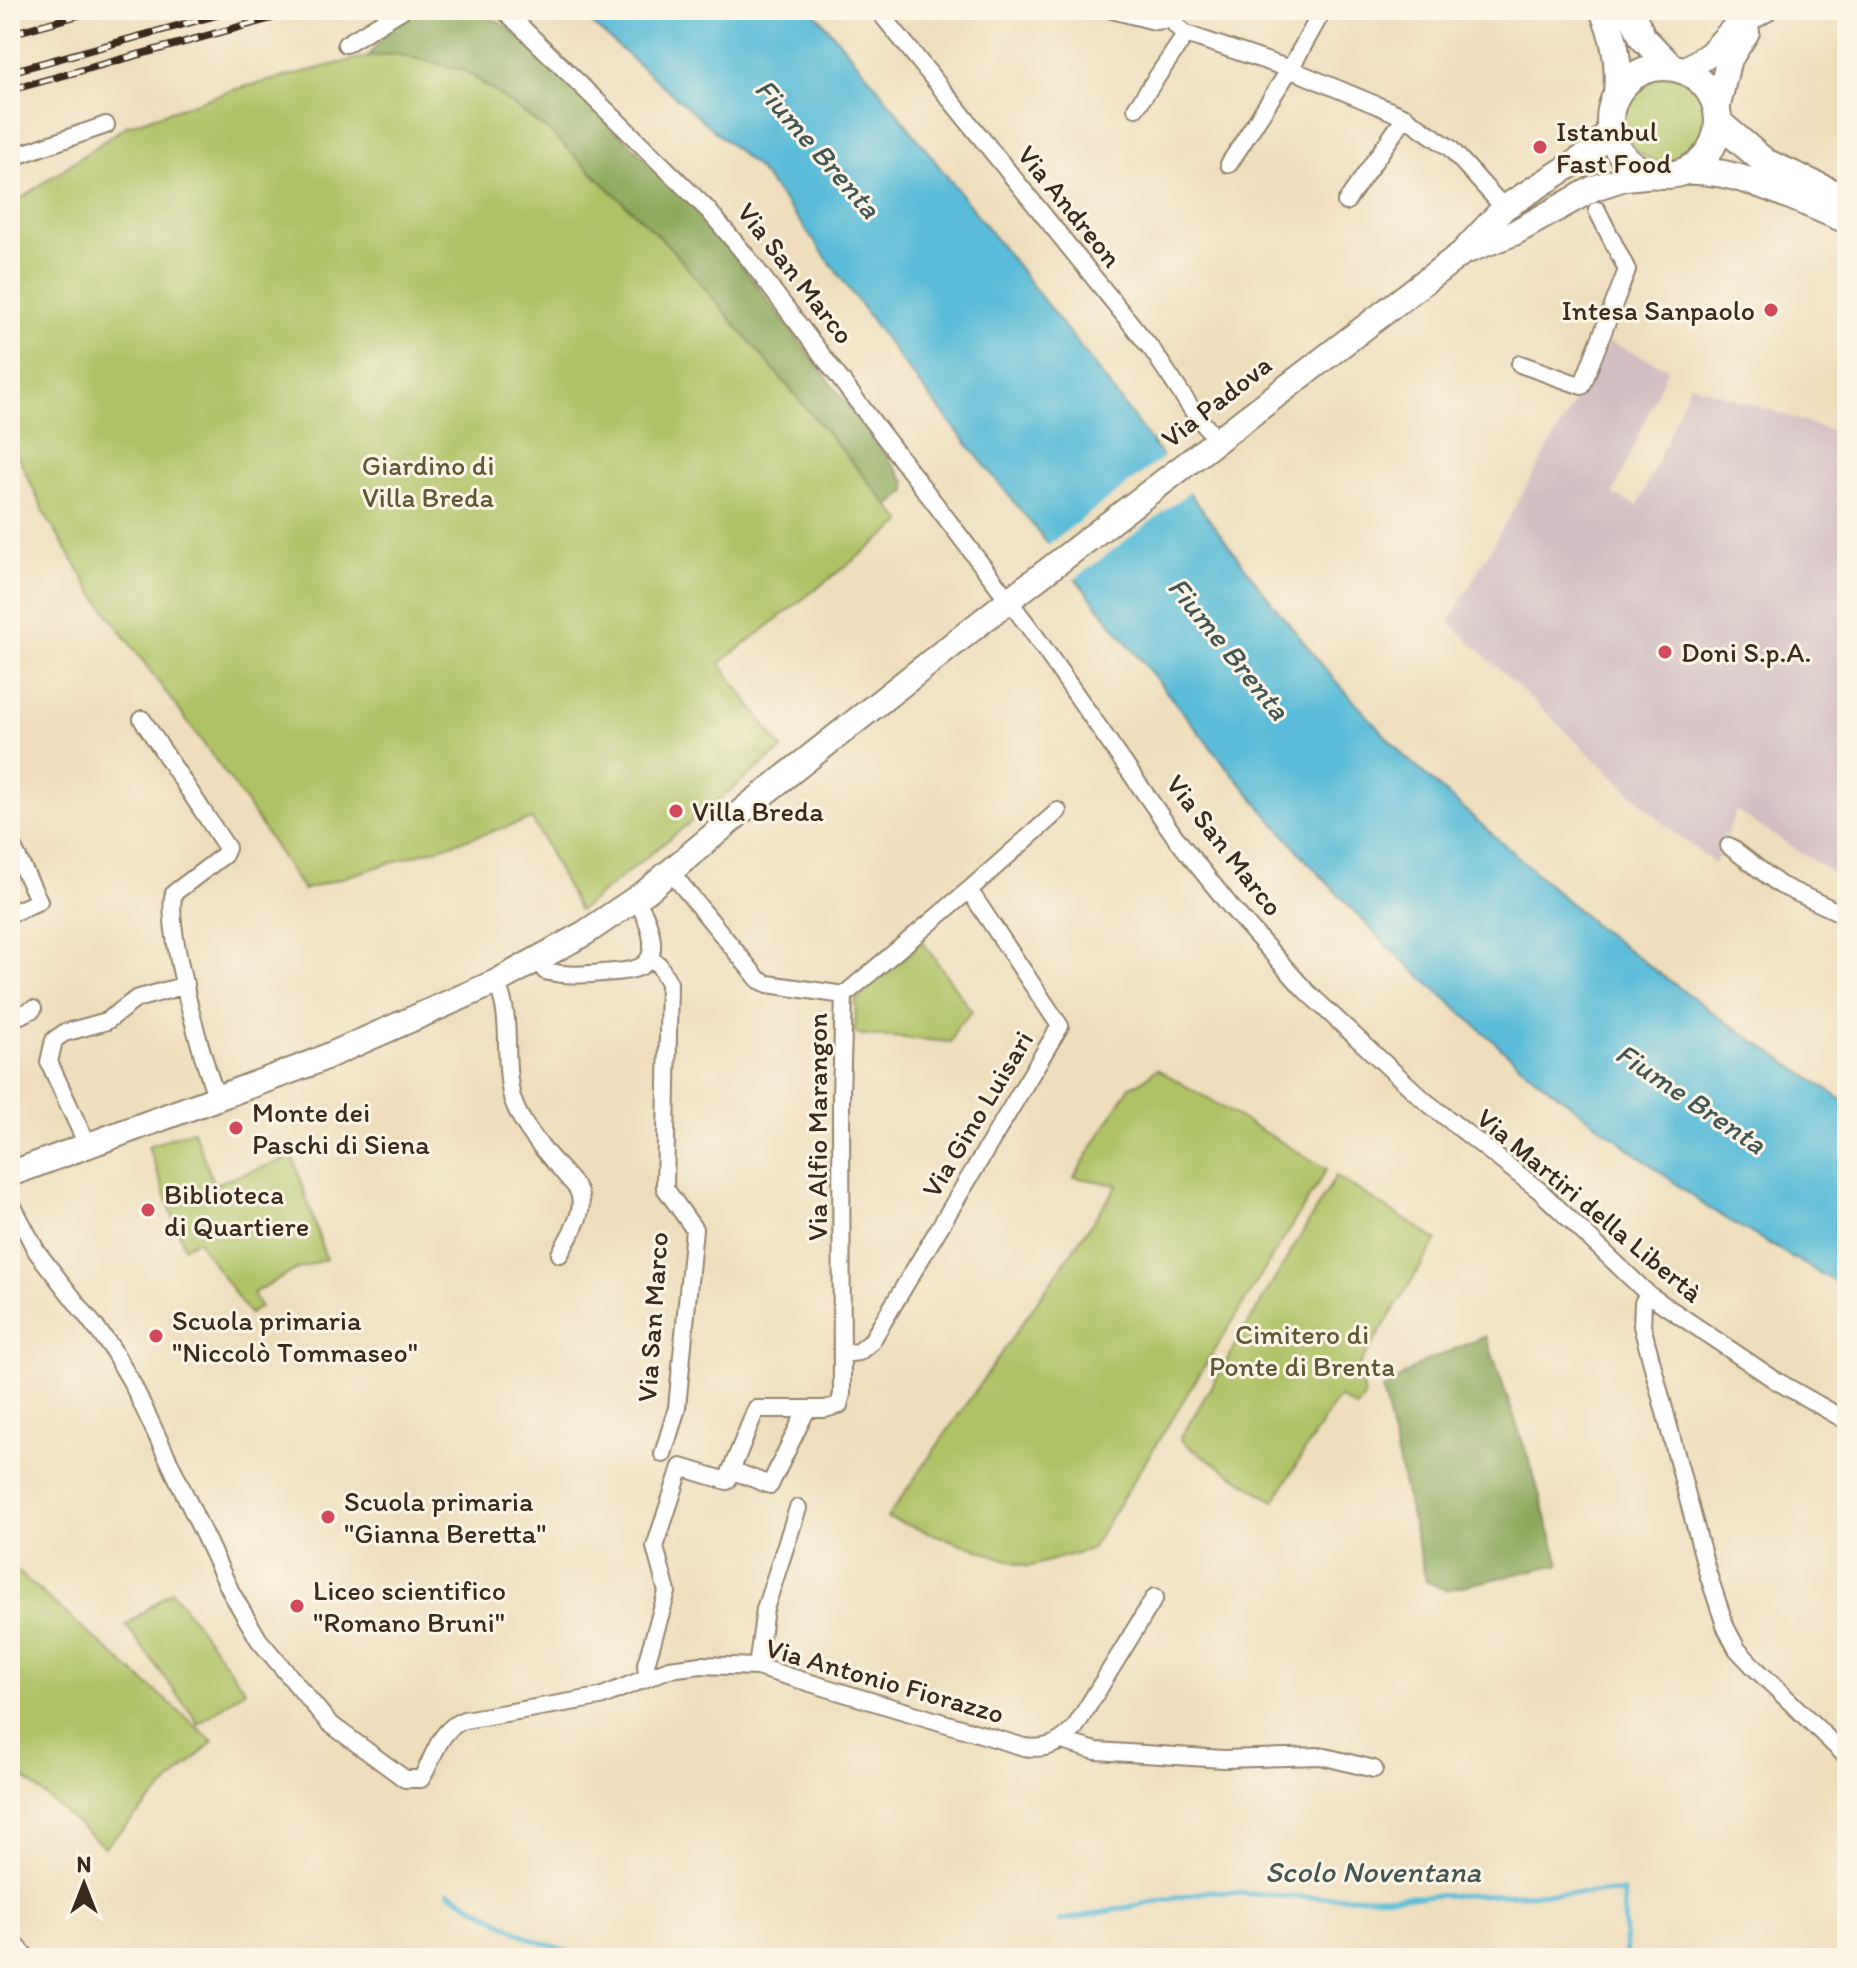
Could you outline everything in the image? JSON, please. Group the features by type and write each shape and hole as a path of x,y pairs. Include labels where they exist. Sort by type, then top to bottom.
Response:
{"main road":[{"path":"1603,10 1615,46 1619,73 1617,93 1610,111 1610,130 1615,146 1626,160 1640,170 1656,175"},
{"path":"1630,10 1643,38 1677,69 1705,86 1718,116 1765,162 1847,199"},
{"path":"1617,93 1640,72 1660,67 1677,69 1710,54 1735,27 1759,14"},
{"path":"1685,171 1708,154 1716,137 1728,62 1759,14"},
{"name":"Via Padova","path":"1009,600 1207,441 1462,253 1504,208 1590,153 1610,130"},
{"name":"Via Padova","path":"1462,253 1514,233 1594,188 1625,178 1685,171 1733,176 1847,220"},
{"path":"10,1174 312,1063 496,982 585,933 671,872 748,806 1009,600"}],"street":[{"path":"346,44 402,10"},
{"name":"Via San Marco","path":"504,10 708,210 1009,600 1176,838 1230,906 1306,991 1424,1100"},
{"name":"Via Andreon","path":"878,10 1153,351 1207,441"},
{"path":"1112,10 1155,21 1172,14 1176,26 1186,34 1290,69 1405,117 1450,148 1504,208"},
{"path":"1229,164 1290,69 1323,10"},
{"path":"1136,108 1186,34"},
{"path":"1346,202 1405,117"},
{"path":"10,158 106,125"},
{"path":"1520,364 1582,386 1627,270 1597,210"},
{"path":"146,719 227,848 224,855 174,893 172,905 201,1055 217,1098"},
{"path":"844,995 1058,811"},
{"path":"10,914 39,901 11,845"},
{"path":"1729,846 1780,885 1847,916"},
{"name":"Via Alfio Marangon","path":"671,872 759,980 844,995 841,1096 842,1394 839,1405 825,1409 756,1409 731,1470"},
{"name":"Via Gino Luisari","path":"842,1354 859,1352 871,1342 1060,1026 969,890"},
{"name":"Via San Marco","path":"635,899 646,916 652,951 650,958 659,965 669,983 665,1188 694,1229 677,1408 663,1454"},
{"path":"538,959 545,971 574,975 632,969 643,966 650,958"},
{"path":"496,982 506,1017 509,1087 516,1110 576,1187 582,1200 581,1209 560,1254"},
{"path":"87,1145 49,1062 54,1040 64,1033 107,1021 136,999 186,985"},
{"path":"10,1020 33,1009"},
{"name":"Via Martiri della Libertà","path":"1424,1100 1540,1191 1648,1294 1775,1380 1847,1421"},
{"name":"Via Antonio Fiorazzo","path":"10,1201 37,1252 111,1347 132,1383 232,1594 259,1640 329,1723 405,1779 421,1779 442,1736 452,1725 464,1720 600,1697 669,1669 701,1665 757,1667 1024,1747 1038,1749 1062,1741 1081,1748 1110,1752 1224,1759 1321,1756 1374,1769"},
{"path":"1648,1294 1641,1315 1649,1358 1708,1574 1726,1628 1737,1649 1847,1757"},
{"path":"647,1678 646,1664 667,1592 655,1547 681,1467 727,1481 731,1470 770,1485 807,1409"},
{"path":"757,1667 760,1633 770,1588 798,1508"},
{"path":"1062,1741 1074,1729 1155,1597"},
{"path":"10,1938 27,1958"}],"shaded area":[{"path":"1609,342 1668,368 1613,495 1638,506 1690,384 1847,436 1847,896 1838,892 1842,879 1736,811 1715,864 1669,828 1449,622"}],"green space":[{"path":"420,10 479,13 529,43 708,221 906,482 906,492 889,506 669,246 550,132 464,70 396,54 368,57 392,25"},
{"name":"Giardino di Villa Breda","path":"396,54 464,70 550,132 669,246 903,522 720,663 782,749 579,911 532,819 303,890 241,795 91,590 47,518 10,439 10,206 126,126 236,89 356,59"},
{"path":"1657,74 1675,74 1691,81 1703,93 1710,109 1710,127 1703,143 1691,155 1675,162 1657,162 1641,155 1629,143 1622,127 1622,109 1629,93 1641,81"},
{"path":"923,942 972,1012 957,1027 951,1042 855,1034 856,999"},
{"path":"1157,1069 1327,1169 1091,1549 1028,1567 887,1518 1118,1185 1074,1177 1130,1086"},
{"path":"193,1130 214,1184 293,1157 326,1259 295,1270 253,1293 260,1307 249,1314 197,1240 184,1247 148,1146"},
{"name":"Cimitero di Ponte di Brenta","path":"1336,1176 1437,1240 1359,1366 1364,1397 1357,1408 1340,1398 1335,1402 1274,1501 1180,1439"},
{"path":"1486,1336 1531,1466 1560,1564 1446,1590 1426,1581 1382,1390 1422,1363"},
{"path":"10,1565 213,1741 104,1847 10,1765"},
{"path":"172,1591 245,1690 199,1724 126,1625"}],"water":[{"name":"Fiume Brenta","path":"576,10 813,10 871,79 1084,352 1275,607 1332,677 1404,756 1598,928 1719,1017 1847,1103 1847,1289 1708,1208 1527,1071 1388,947 1307,861 1230,771 905,366 758,169"}],"pier":[{"path":"1165,456 1191,491 1072,581 1045,547"}],"waterway":[{"name":"Scolo Noventana","path":"1059,1921 1210,1891 1290,1897 1623,1892 1626,1958"},
{"name":"Scolo Noventana","path":"449,1892 531,1939 587,1958"}],"railway":[{"path":"10,16 30,10"},
{"path":"10,34 97,10"},
{"path":"10,72 235,10"},
{"path":"10,90 301,10"}],"place":[{"name":"Istanbul Fast Food","path":"1540,147"},
{"name":"Intesa Sanpaolo","path":"1771,310"},
{"name":"Doni S.p.A.","path":"1665,652"},
{"name":"Villa Breda","path":"676,811"},
{"name":"Monte dei Paschi di Siena","path":"236,1128"},
{"name":"Biblioteca di Quartiere","path":"148,1210"},
{"name":"Scuola primaria \"Niccolò Tommaseo\"","path":"156,1336"},
{"name":"Scuola primaria \"Gianna Beretta\"","path":"328,1517"},
{"name":"Liceo scientifico \"Romano Bruni\"","path":"297,1606"}]}
